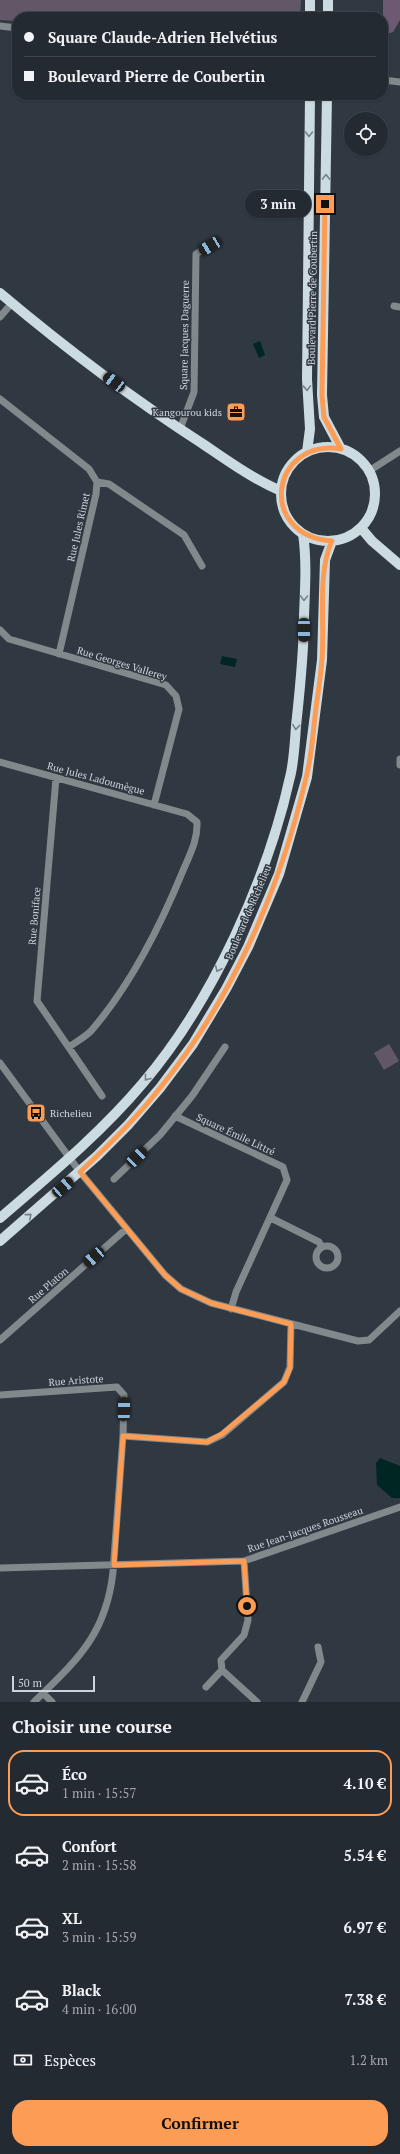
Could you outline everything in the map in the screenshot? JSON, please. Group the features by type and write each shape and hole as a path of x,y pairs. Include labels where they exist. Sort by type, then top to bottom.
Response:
{"main road":[{"path":"310,0 310,12"},
{"path":"328,0 328,12"},
{"name":"Boulevard Pierre de Coubertin","path":"307,452 310,429 307,379 310,100"},
{"name":"Boulevard Pierre de Coubertin","path":"327,100 322,395 324,417 341,449"},
{"path":"0,293 114,382 180,429 263,483 281,491"},
{"path":"318,448 341,449 358,457 369,471 374,486 375,501 370,516 361,528 347,537 332,541 317,540 303,534 293,525 286,515 282,503 281,491 285,475 294,462 307,452 318,448"},
{"path":"361,528 372,541 400,565"},
{"name":"Boulevard de Richelieu","path":"0,1218 69,1159 105,1125 144,1083 180,1036 215,976 265,867 291,772 304,658 305,559 303,534"},
{"name":"Boulevard de Richelieu","path":"0,1241 80,1172 128,1125 160,1088 193,1044 226,989 248,947 279,874 307,777 322,660 324,560 332,541"}],"street":[{"path":"0,26 12,27"},
{"path":"388,81 400,82"},
{"name":"Square Jacques Daguerre","path":"180,429 194,392 196,254 210,246"},
{"path":"0,317 12,303"},
{"name":"Rue Jules Rimet","path":"0,400 89,469 97,482 96,494 59,654"},
{"path":"369,471 400,451"},
{"path":"97,482 109,484 184,536 202,566"},
{"name":"Rue Georges Vallerey","path":"0,630 9,639 166,685 176,696 179,709 154,805"},
{"path":"400,759 400,765"},
{"name":"Rue Jules Ladoumègue","path":"0,762 187,814 197,822 198,836 171,901 146,949 115,998 90,1032 68,1047"},
{"name":"Rue Boniface","path":"56,778 36,1001 102,1096"},
{"path":"114,1179 160,1135 192,1096 224,1047"},
{"path":"0,1062 69,1159 165,1275 181,1289 211,1303 358,1341 369,1340 400,1311"},
{"name":"Square Émile Littré","path":"175,1116 283,1167 287,1180 236,1292 232,1309"},
{"path":"271,1218 319,1242 322,1247"},
{"name":"Rue Platon","path":"0,1340 126,1229"},
{"path":"123,1436 207,1442 222,1434 284,1382 290,1368 291,1324"},
{"name":"Rue Aristote","path":"0,1395 117,1387 124,1395 123,1436 114,1565 110,1591 102,1621 93,1639 34,1702"},
{"name":"Rue Jean-Jacques Rousseau","path":"0,1568 244,1561 400,1507"},
{"path":"244,1561 248,1620 244,1635 221,1660 222,1670 257,1702"},
{"path":"302,1702 321,1662 318,1647"},
{"path":"206,1687 222,1670"},
{"path":"43,1694 52,1702"}],"shaded area":[{"path":"0,0 301,0 300,12 12,12 12,21 0,20"},
{"path":"383,0 400,0 400,20 393,32 388,34 388,12 383,12"},
{"path":"260,341 265,355 259,358 253,344"},
{"path":"222,656 237,659 235,667 220,664"},
{"path":"389,1044 399,1061 384,1070 374,1053"},
{"path":"380,1458 400,1466 400,1498 392,1498 377,1485 376,1463"}],"place":[{"name":"Kangourou kids","path":"236,412"},
{"name":"Richelieu","path":"36,1113"}],"route":[{"path":"247,1606 244,1561 114,1565 123,1436 207,1442 222,1434 284,1382 290,1368 291,1324 211,1303 181,1289 165,1275 80,1172 128,1125 160,1088 193,1044 226,989 248,947 279,874 307,777 322,660 324,560 332,541 317,540 303,534 293,525 286,515 282,503 281,491 285,475 294,462 307,452 318,448 330,447 341,449 330,432 324,417 322,395 325,204"}]}
